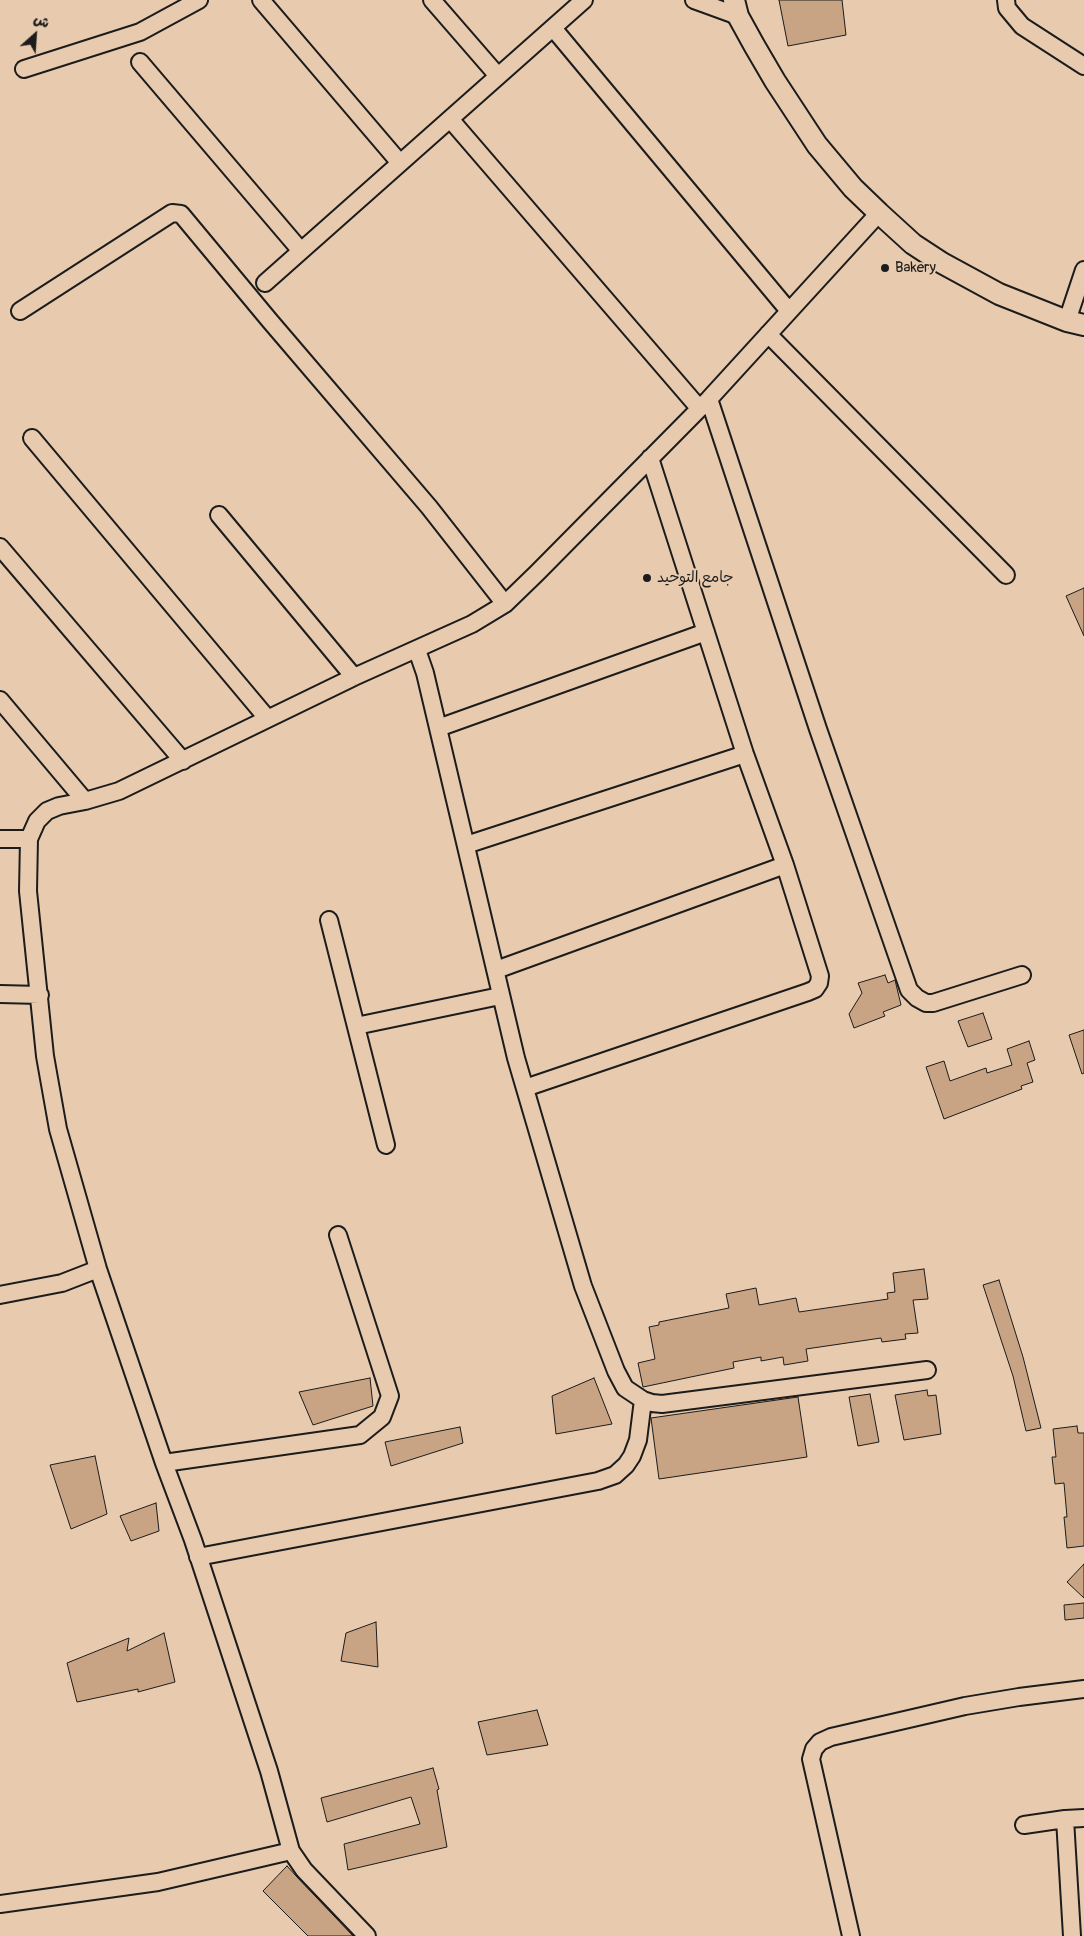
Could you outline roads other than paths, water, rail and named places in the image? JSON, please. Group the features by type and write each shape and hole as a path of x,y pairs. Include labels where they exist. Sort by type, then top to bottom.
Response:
{"street":[{"path":"24,69 140,32 198,0"},
{"path":"261,0 400,163"},
{"path":"432,0 498,76"},
{"path":"265,284 584,0"},
{"path":"694,0 736,8 775,81 817,145 853,188 913,244 942,263 999,294 1076,323 1084,270"},
{"path":"1006,0 1007,8 1022,26 1084,66"},
{"path":"553,28 789,311"},
{"path":"140,62 301,251"},
{"path":"450,119 704,403 720,428 818,729 909,990 916,998 926,1003 1022,975"},
{"path":"20,311 172,213 181,214 429,507 505,604"},
{"path":"367,1936 304,1870 291,1851 269,1771 198,1557 98,1269 58,1129 45,1056 28,891 29,839 37,821 47,811 59,806 119,791 267,718 472,624 505,604 704,403 879,213"},
{"path":"768,334 1006,575"},
{"path":"32,438 267,718"},
{"path":"525,1088 815,989 819,983 820,976 785,865 745,754 650,458"},
{"path":"220,515 354,677"},
{"path":"0,547 183,761"},
{"path":"438,728 706,632"},
{"path":"417,650 438,728 496,970 500,996 525,1088 583,1286 616,1371 625,1388 643,1400 662,1404 927,1370"},
{"path":"3,706 85,801"},
{"path":"466,845 745,754"},
{"path":"0,839 29,839"},
{"path":"496,970 785,865"},
{"path":"329,920 386,1145"},
{"path":"0,994 40,995"},
{"path":"356,1026 500,996"},
{"path":"164,1463 360,1435 382,1416 390,1396 338,1235"},
{"path":"0,1295 62,1283 98,1269"},
{"path":"198,1557 598,1481 615,1474 626,1465 632,1456 638,1440 643,1400"},
{"path":"851,1936 811,1759 814,1749 820,1742 831,1737 965,1706 1084,1689"},
{"path":"1024,1825 1084,1818"},
{"path":"1065,1819 1072,1936"},
{"path":"0,1904 158,1882 291,1851"}],"place":[{"name":"Bakery","path":"885,268"},
{"name":"جامع التوحيد","path":"647,578"}]}
